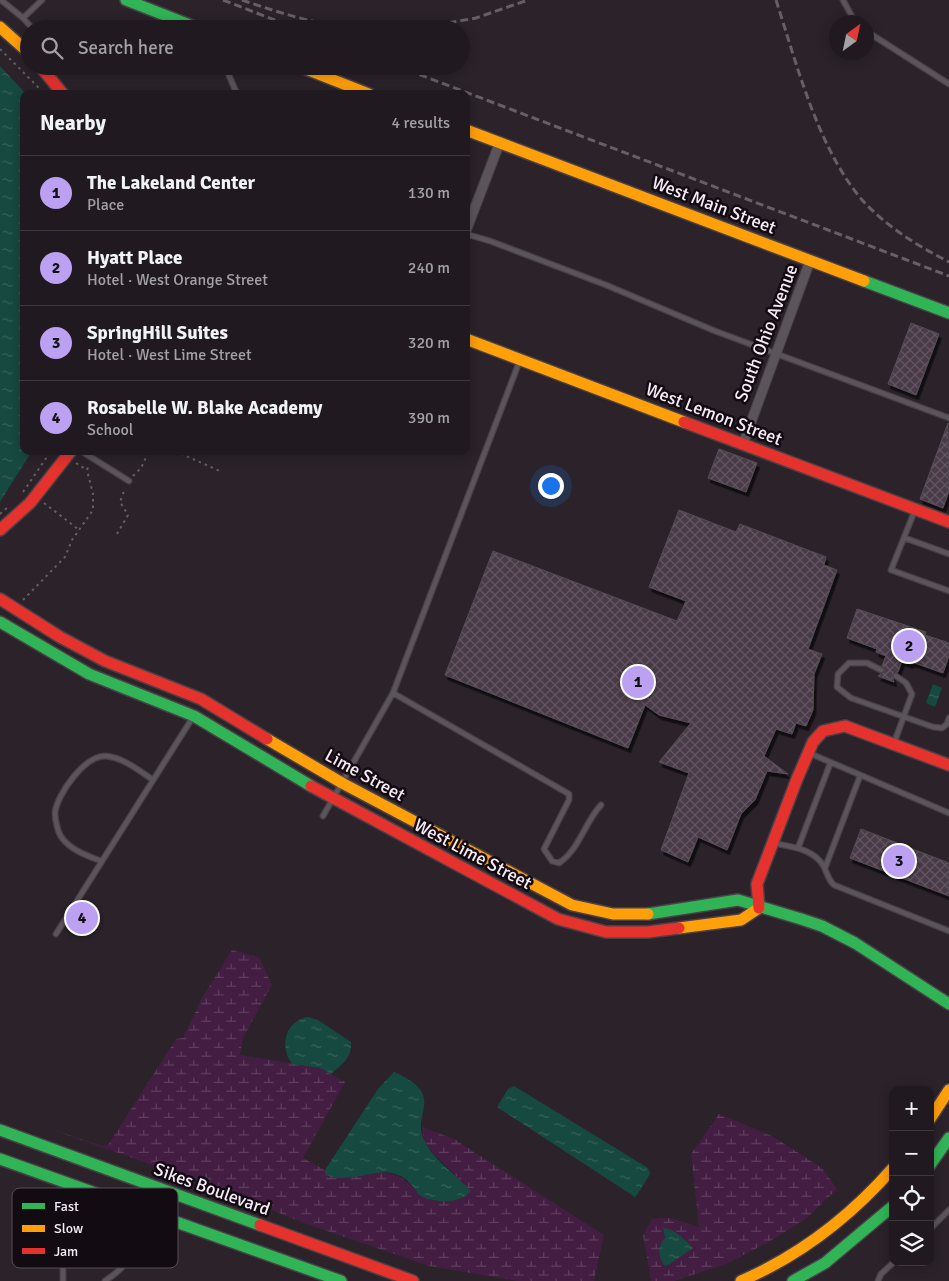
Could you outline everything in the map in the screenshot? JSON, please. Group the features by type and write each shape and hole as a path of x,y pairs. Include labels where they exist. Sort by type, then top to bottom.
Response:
{"main road":[{"path":"126,0 177,20"},
{"path":"0,27 20,45"},
{"path":"47,75 60,90"},
{"path":"321,75 359,90"},
{"name":"West Main Street","path":"470,131 949,313"},
{"name":"West Lemon Street","path":"470,341 949,522"},
{"path":"0,530 39,495 73,457"},
{"name":"Lime Street","path":"0,599 60,637 105,661 201,699 342,783 582,909 630,916 738,900 759,908"},
{"name":"West Lime Street","path":"0,622 89,674 162,701 194,716 334,798 558,919 606,932 648,932 741,920 759,908"},
{"path":"949,765 846,726 823,731 813,742 791,793 758,884 759,908 820,925 861,946 949,1004"},
{"path":"934,1113 949,1090"},
{"name":"Sikes Boulevard","path":"0,1130 159,1188"},
{"path":"934,1159 949,1138"},
{"path":"0,1159 82,1188"},
{"path":"741,1281 759,1277 840,1222 889,1172"},
{"name":"Sikes Boulevard","path":"178,1195 413,1281"},
{"path":"793,1281 825,1263 889,1209"},
{"path":"178,1222 340,1281"}],"street":[{"path":"470,222 500,142"},
{"name":"South Ohio Avenue","path":"743,444 810,261"}],"lane":[{"path":"1,0 23,18 36,2 42,0"},
{"path":"844,0 852,15"},
{"path":"874,36 949,84"},
{"path":"229,75 235,90"},
{"path":"470,234 606,284 776,354 949,418"},
{"path":"323,816 393,693 520,360"},
{"path":"87,455 129,481"},
{"path":"916,509 891,570 949,591"},
{"path":"905,538 949,554"},
{"path":"881,670 867,663 849,663 838,674 837,687 851,698 942,728 947,724 949,718"},
{"path":"894,744 912,694 906,683 896,676"},
{"path":"393,693 569,794 569,800 544,849 552,861 559,863 567,857 592,813 601,805"},
{"path":"56,934 194,716"},
{"path":"808,753 830,764 949,813"},
{"path":"101,862 77,851 62,838 57,825 55,812 76,772 89,761 104,756 124,761 153,780"},
{"path":"798,848 830,764"},
{"path":"825,868 860,776"},
{"path":"773,843 798,848 814,855 825,868 829,881 834,886 949,931"},
{"path":"934,1225 949,1210"},
{"path":"878,1281 881,1274 890,1266"},
{"path":"63,1268 63,1281"},
{"path":"105,1281 122,1268"}],"path":[{"path":"0,49 20,69"},
{"path":"26,75 41,90"},
{"path":"23,492 47,455"},
{"path":"118,534 127,519 127,512 120,502 129,481 141,468 147,455"},
{"path":"184,455 222,472"},
{"path":"23,600 65,557 79,529 93,510 94,502 87,470 73,457"},
{"path":"87,470 92,458"},
{"path":"44,503 79,529"},
{"path":"0,514 12,504"}],"green space":[{"path":"232,950 259,957 272,985 243,1038 240,1055 320,1068 345,1082 303,1158 325,1170 325,1175 364,1171 389,1173 400,1177 410,1184 419,1195 435,1201 447,1201 465,1185 434,1154 424,1141 422,1127 454,1139 604,1235 594,1281 518,1281 429,1266 301,1222 213,1186 41,1126 103,1146 108,1145 176,1039 183,1038 202,998"},
{"path":"719,1114 772,1136 822,1168 837,1189 807,1218 767,1243 726,1264 674,1281 651,1281 643,1235 652,1219 670,1218 699,1227 691,1154","holes":["667,1228 692,1248 670,1264 663,1229"]}],"water":[{"path":"0,66 22,90 20,90 20,455 29,455 0,502"},
{"path":"933,684 942,688 935,707 926,703"},
{"path":"308,1017 318,1020 351,1042 348,1057 331,1074 320,1068 292,1064 288,1057 285,1043 289,1029 300,1019"},
{"path":"394,1072 420,1089 424,1097 421,1132 425,1142 440,1162 471,1191 466,1196 453,1201 431,1200 419,1195 408,1182 398,1175 387,1172 339,1178 325,1175 325,1170 378,1089"},
{"path":"514,1086 648,1168 650,1174 637,1195 635,1197 497,1107 508,1089"},
{"path":"663,1228 675,1232 693,1248 665,1266 659,1252 662,1241 665,1238"}],"building":[{"path":"911,323 939,334 916,395 888,384"},
{"path":"948,423 949,491 943,508 920,499"},
{"path":"719,449 757,463 746,492 708,478"},
{"path":"679,510 736,532 740,524 826,557 824,565 837,570 808,649 822,654 814,674 813,710 806,726 796,723 792,734 776,729 764,756 788,774 767,771 755,800 741,814 727,850 698,837 688,862 661,850 689,773 659,762 691,723 659,715 645,705 628,748 445,675 493,551 677,621 686,601 649,587"},
{"path":"857,609 926,632 925,635 949,643 949,656 943,673 912,662 911,664 902,661 898,672 892,675 894,682 878,676 885,671 882,666 886,656 876,652 877,649 847,638"},
{"path":"861,829 949,863 949,896 850,858"}],"railway":[{"path":"223,0 275,20"},
{"path":"242,0 307,20"},
{"path":"465,20 476,18 528,0"},
{"path":"776,0 810,105 833,157 847,180 863,201 893,228 914,243 949,262"},
{"path":"421,75 460,90"},
{"path":"470,94 949,276"}],"traffic: fast":[{"path":"126,0 177,20"},
{"path":"864,281 949,313"},
{"path":"0,622 89,674 194,716 311,786"},
{"path":"648,914 738,900 822,926 855,943 949,1004"},
{"path":"0,1130 159,1188"},
{"path":"934,1159 949,1138"},
{"path":"0,1159 81,1188"},
{"path":"178,1195 260,1225"},
{"path":"793,1281 825,1263 889,1209"},
{"path":"178,1223 341,1281"}],"traffic: slow":[{"path":"0,27 20,45"},
{"path":"321,75 359,90"},
{"path":"470,132 864,281"},
{"path":"470,341 684,422"},
{"path":"267,739 342,783 572,905 613,914 648,914"},
{"path":"679,928 741,920 759,908"},
{"path":"934,1113 949,1090"},
{"path":"741,1281 763,1271 804,1247 860,1203 889,1172"}],"traffic: jam":[{"path":"47,75 60,90"},
{"path":"684,422 949,522"},
{"path":"0,530 30,503 68,455"},
{"path":"0,599 60,637 105,661 201,699 267,739"},
{"path":"759,908 757,884 797,779 813,742 823,731 845,726 949,765"},
{"path":"311,786 558,919 606,932 648,932 679,928"},
{"path":"260,1225 413,1281"}],"place":[{"name":"Hyatt Place","path":"909,646"},
{"name":"The Lakeland Center","path":"638,682"},
{"name":"SpringHill Suites","path":"899,861"},
{"name":"Rosabelle W. Blake Academy","path":"82,918"}]}
